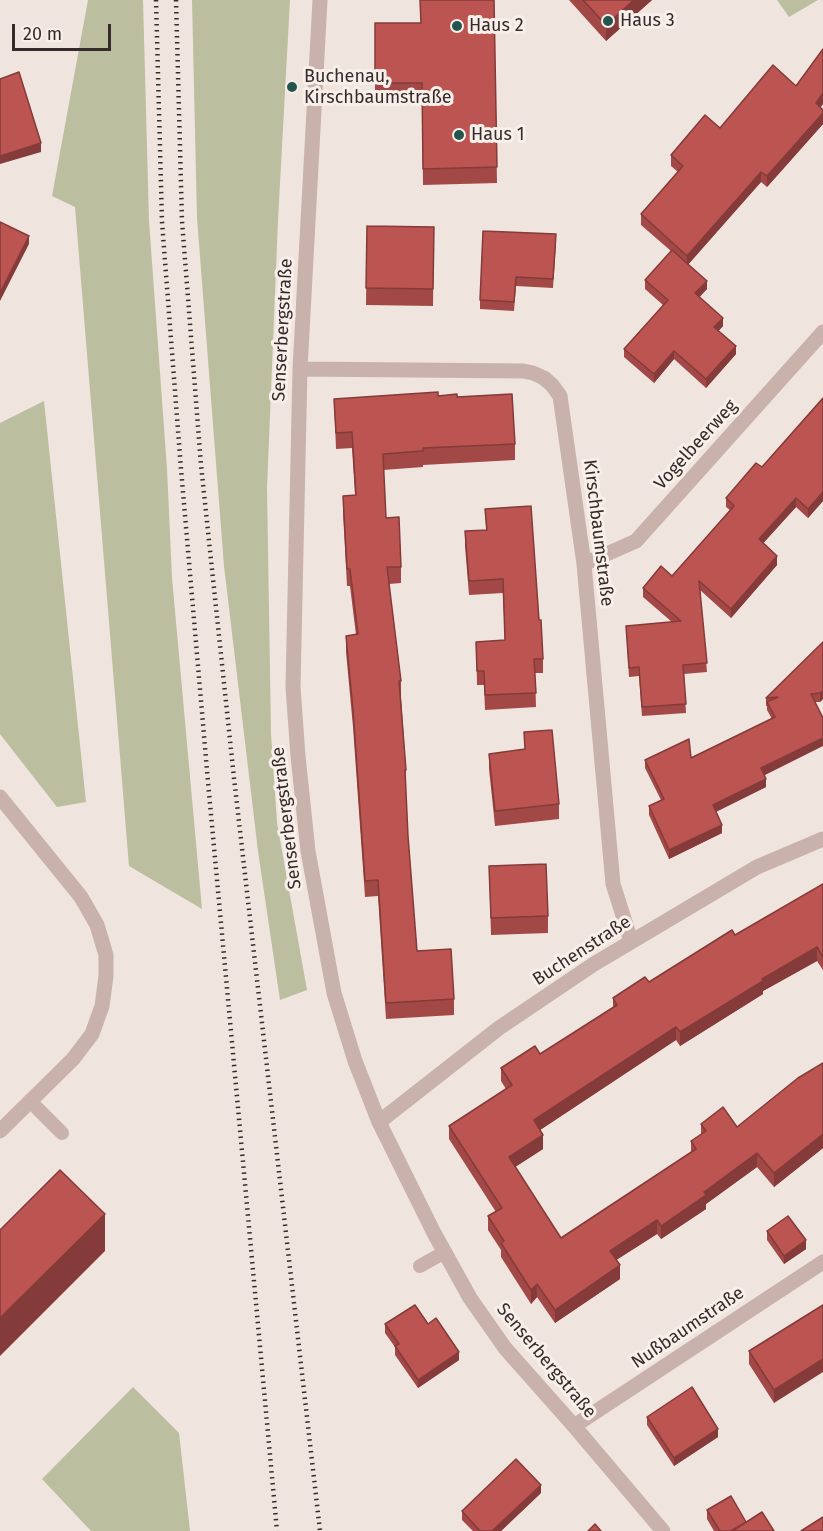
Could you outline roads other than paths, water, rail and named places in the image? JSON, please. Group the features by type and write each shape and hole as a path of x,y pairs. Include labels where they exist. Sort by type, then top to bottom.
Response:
{"street":[{"name":"Senserbergstraße","path":"320,0 300,369 293,687 308,851 334,993 355,1061 379,1122 470,1298 505,1348 663,1531"},
{"name":"Vogelbeerweg","path":"584,564 636,541 823,332"},
{"name":"Kirschbaumstraße","path":"300,369 523,371 544,378 560,396 584,564 613,884 631,941"},
{"path":"0,797 81,897 97,925 106,955 102,1006 92,1034 73,1059 0,1131"},
{"name":"Buchenstraße","path":"379,1122 499,1028 594,964 757,867 823,839"},
{"name":"Nußbaumstraße","path":"574,1426 823,1262"}],"lane":[{"path":"31,1102 62,1133"},
{"path":"420,1266 445,1252"}],"railway":[{"path":"156,0 162,222 181,469 277,1531"},
{"path":"176,0 182,221 201,465 234,778 320,1531"}],"place":[{"name":"Haus 3","path":"608,21"},
{"name":"Haus 2","path":"457,26"},
{"name":"Buchenau, Kirschbaumstraße","path":"292,87"},
{"name":"Haus 1","path":"459,135"}]}
